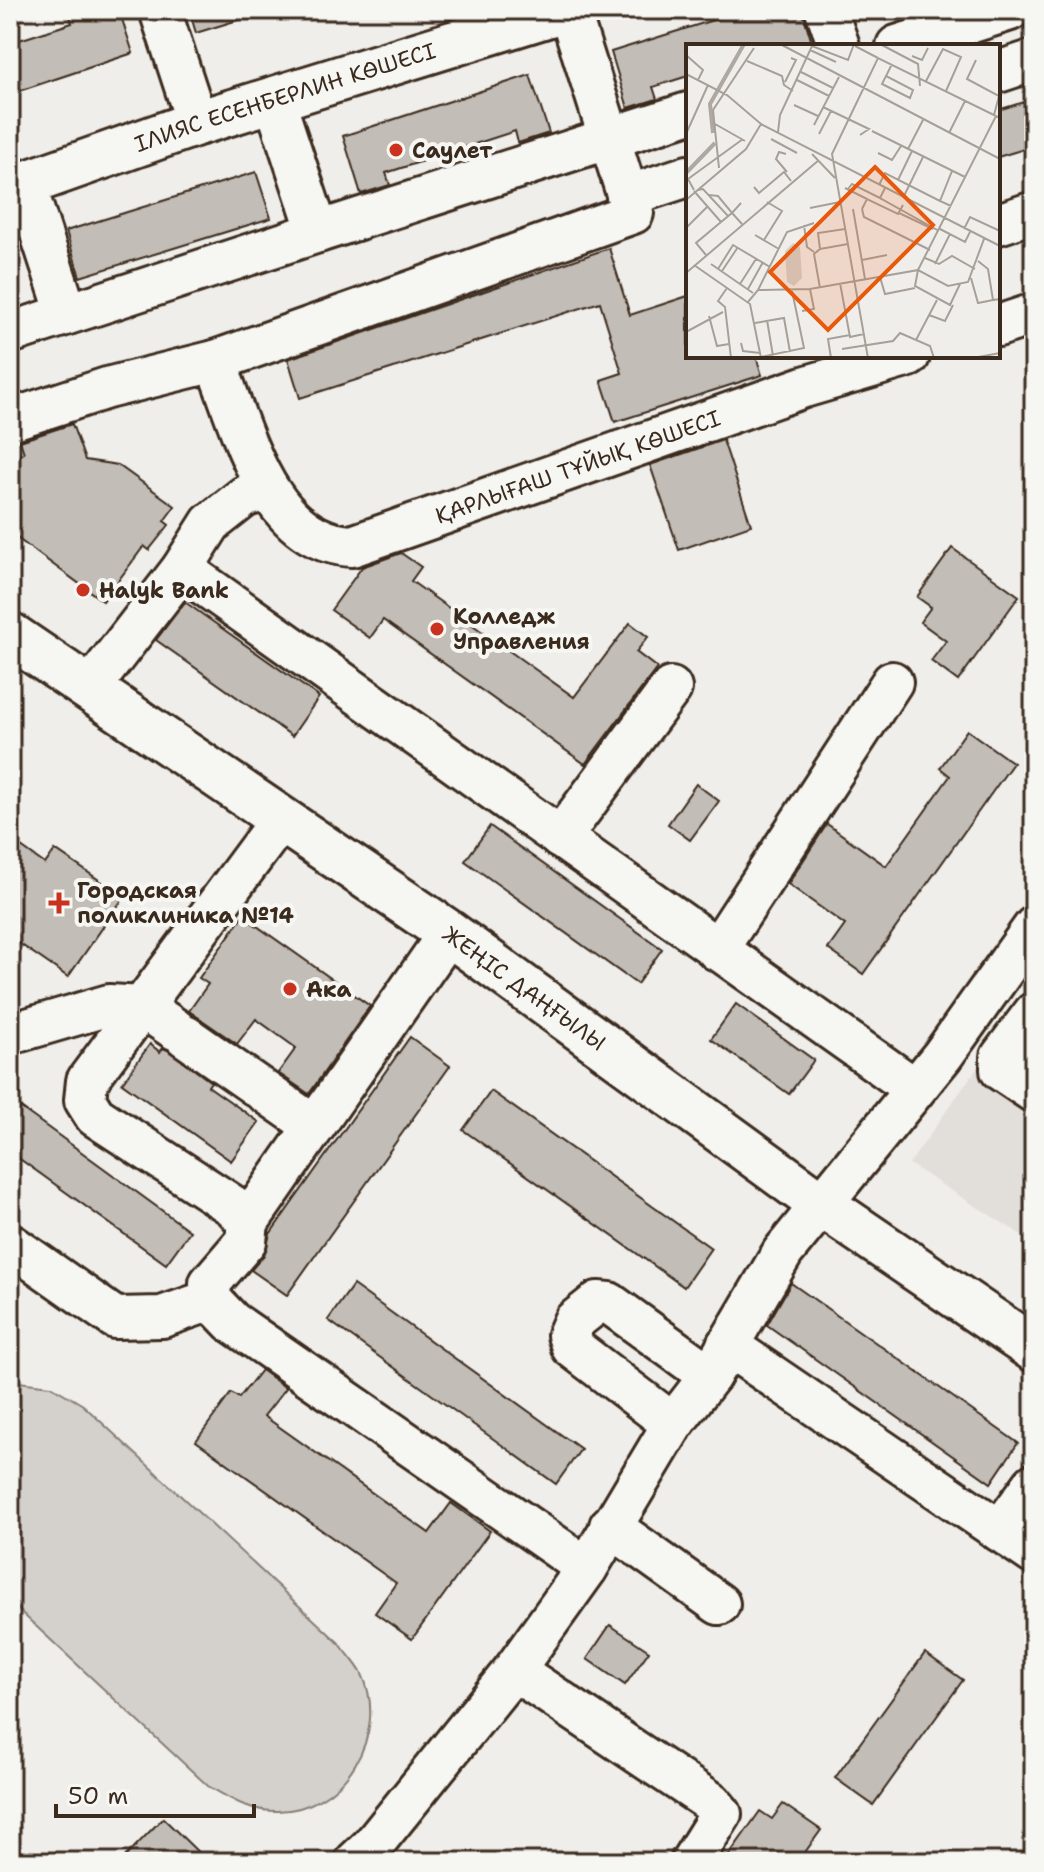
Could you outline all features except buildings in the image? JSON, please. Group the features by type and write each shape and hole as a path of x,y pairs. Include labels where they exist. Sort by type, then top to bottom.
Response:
{"main road":[{"name":"ІЛИЯС ЕСЕНБЕРЛИН КӨШЕСІ","path":"17,186 197,123 534,14"},
{"name":"ЖЕҢІС ДАҢҒЫЛЫ","path":"10,635 449,933 821,1204 1034,1349"}],"street":[{"path":"160,10 197,123"},
{"path":"10,420 107,388 215,361 633,213 569,10"},
{"path":"826,10 838,44"},
{"path":"903,44 1010,10"},
{"path":"1000,71 1034,60"},
{"path":"274,99 318,232"},
{"path":"10,333 686,114"},
{"path":"627,196 686,177"},
{"path":"17,186 67,314"},
{"path":"1000,223 1034,212"},
{"path":"1000,325 1034,314"},
{"name":"ҚАРЛЫҒАШ ТҰЙЫҚ КӨШЕСІ","path":"215,361 267,489 305,532 330,545 352,546 798,371 894,358"},
{"path":"90,688 182,569 211,523 244,497 267,489"},
{"path":"182,569 915,1089"},
{"path":"717,950 892,682"},
{"path":"560,838 671,688"},
{"path":"248,1222 233,1206 95,1116 85,1100 87,1081 168,1024 281,819"},
{"path":"449,933 248,1222 246,1241 210,1283 211,1300 232,1322 587,1568"},
{"path":"374,1857 587,1568 673,1424 719,1360 783,1252 915,1089 1031,936"},
{"path":"10,1034 109,1005 168,1024 314,1126"},
{"path":"1034,1013 1001,1057 1000,1064 1001,1070 1034,1092"},
{"path":"10,1244 115,1318 162,1317 211,1300"},
{"path":"673,1424 572,1347 568,1335 574,1321 587,1308 598,1302 609,1303 719,1360 1034,1554"},
{"path":"1000,1531 1034,1484"},
{"path":"610,1526 719,1604"},
{"path":"514,1670 711,1802 721,1814 691,1862"}],"shaded area":[{"path":"1034,987 1034,1243 909,1164"},
{"path":"10,1381 51,1386 83,1405 340,1644 362,1674 369,1697 370,1721 365,1744 355,1765 340,1784 322,1798 300,1808 276,1811 240,1803 208,1786 10,1602"}],"place":[{"name":"Саулет","path":"396,150"},
{"name":"Halyk Bank","path":"83,590"},
{"name":"Колледж Управления","path":"437,629"},
{"name":"Городская поликлиника №14","path":"59,903"},
{"name":"Ака","path":"290,989"}]}
